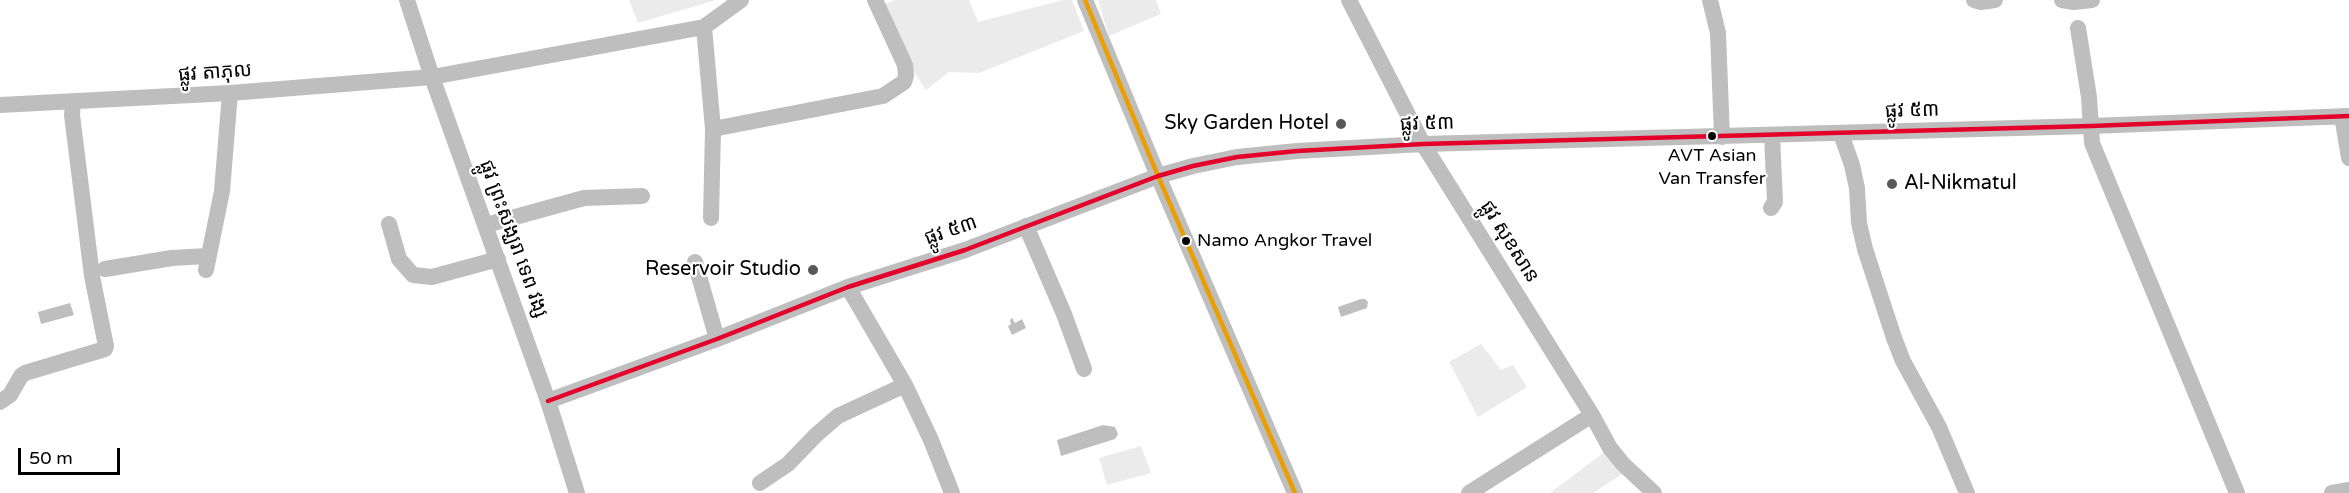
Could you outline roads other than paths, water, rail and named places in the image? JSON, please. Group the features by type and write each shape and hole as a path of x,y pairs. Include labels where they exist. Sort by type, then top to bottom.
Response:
{"street":[{"name":"ផ្លូវ ព្រះសង្ឃរា ទេព វង្ស","path":"407,0 432,77 548,400 577,493"},
{"path":"711,218 713,129 704,27 741,0"},
{"path":"713,129 883,96 904,82 905,65 874,0"},
{"path":"1085,0 1158,176 1295,493"},
{"name":"ផ្លូវ សុខសាន","path":"1349,0 1423,144 1592,415 1610,448 1623,464 1654,493"},
{"path":"1710,0 1718,33 1722,137"},
{"path":"1974,0 1981,2 1995,0"},
{"path":"2062,0 2074,2 2092,0"},
{"name":"ផ្លូវ តាភុល","path":"0,105 230,93 432,77 704,27"},
{"path":"2078,28 2089,97 2092,143 2237,493"},
{"path":"105,269 172,258 206,263 222,191 230,93"},
{"path":"0,402 10,395 21,376 105,349 106,346 92,276 72,115 73,102"},
{"path":"2345,116 2349,158"},
{"name":"ផ្លូវ ៥៣","path":"548,400 717,339 848,287 965,250 1158,176 1237,157 1297,151 1423,144 1841,134 2090,121 2345,116"},
{"path":"1841,134 1857,188 1859,223 1865,249 1894,338 1903,361 1939,428 1967,493"},
{"path":"1771,208 1775,202 1772,136"},
{"path":"486,225 584,198 642,196"},
{"path":"389,224 399,259 413,275 432,277 498,260"},
{"path":"1026,226 1064,314 1084,369"},
{"path":"695,262 717,339"},
{"path":"848,287 905,385 931,440 952,493"},
{"path":"760,483 788,464 838,416 905,385"},
{"path":"1469,493 1496,486 1592,415"},
{"path":"2332,493 2349,490"}],"place":[{"name":"Sky Garden Hotel","path":"1341,124"},
{"name":"AVT Asian Van Transfer","path":"1712,136"},
{"name":"Al-Nikmatul","path":"1892,184"},
{"name":"Namo Angkor Travel","path":"1186,241"},
{"name":"Reservoir Studio","path":"813,270"}]}
